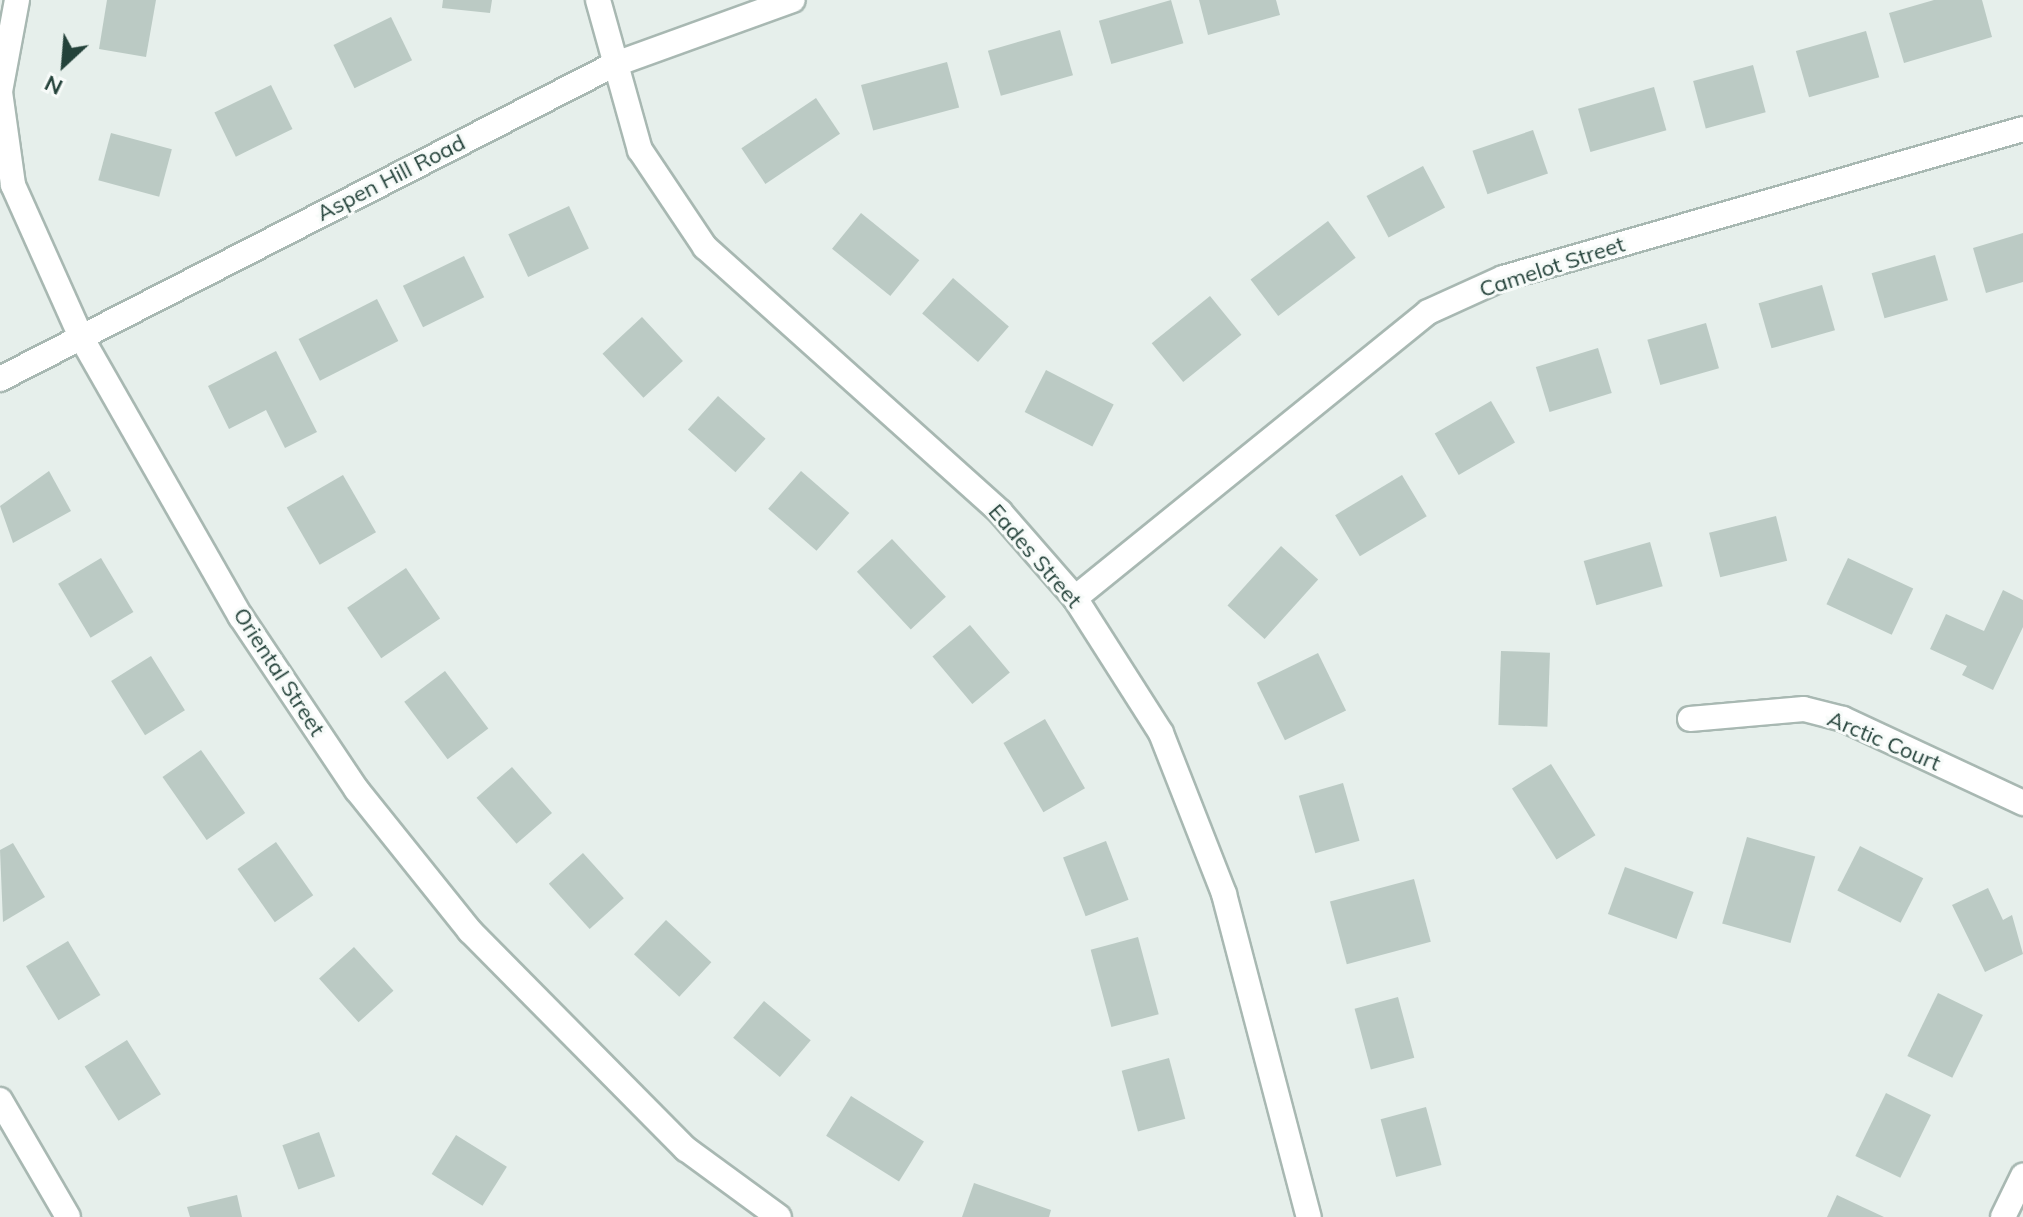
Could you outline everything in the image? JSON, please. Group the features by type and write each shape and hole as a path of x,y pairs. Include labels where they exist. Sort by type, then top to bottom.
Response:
{"street":[{"name":"Oriental Street","path":"17,0 0,92 13,185 81,337 241,617 357,790 480,942 686,1149 779,1217"},
{"name":"Eades Street","path":"598,0 613,65 640,150 705,247 1000,512 1075,598 1161,733 1224,894 1309,1217"},
{"name":"Aspen Hill Road","path":"0,379 613,65 793,0"},
{"name":"Camelot Street","path":"1075,598 1428,312 1503,278 2023,129"},
{"name":"Arctic Court","path":"1690,719 1804,709 1830,716 2023,803"},
{"path":"0,1100 68,1217"},
{"path":"2003,1217 2023,1176"}],"building":[{"path":"107,0 156,0 146,57 99,49"},
{"path":"443,0 492,0 490,13 442,8"},
{"path":"1171,0 1183,43 1111,64 1099,21"},
{"path":"1199,0 1276,0 1280,15 1208,35"},
{"path":"1934,0 1982,0 1992,37 1904,63 1889,13"},
{"path":"391,17 412,60 355,88 333,45"},
{"path":"1060,30 1073,75 1001,96 988,51"},
{"path":"1866,31 1879,77 1809,97 1796,51"},
{"path":"947,62 959,107 873,130 861,85"},
{"path":"1753,65 1766,112 1706,128 1693,81"},
{"path":"271,85 292,129 236,157 214,113"},
{"path":"1654,87 1666,130 1590,152 1578,109"},
{"path":"816,98 840,134 765,184 741,148"},
{"path":"1533,130 1548,173 1487,194 1472,151"},
{"path":"111,133 172,149 159,197 98,180"},
{"path":"1423,166 1445,207 1389,238 1366,196"},
{"path":"569,206 589,249 528,277 508,234"},
{"path":"861,213 919,260 890,296 832,249"},
{"path":"1328,221 1356,258 1278,316 1251,279"},
{"path":"2023,233 2023,282 1986,293 1973,248"},
{"path":"1935,255 1948,300 1885,318 1872,273"},
{"path":"464,256 484,297 423,327 403,286"},
{"path":"953,278 1009,327 978,362 922,313"},
{"path":"1822,285 1835,330 1772,348 1759,303"},
{"path":"1210,296 1241,335 1183,382 1152,343"},
{"path":"377,299 398,341 320,381 299,339"},
{"path":"642,317 683,361 643,398 603,354"},
{"path":"1706,323 1719,368 1660,385 1647,340"},
{"path":"1598,348 1612,393 1550,412 1536,367"},
{"path":"276,351 317,432 285,448 266,410 229,429 208,386"},
{"path":"1046,370 1114,405 1092,446 1025,412"},
{"path":"718,396 766,439 735,472 688,429"},
{"path":"1491,401 1515,443 1459,475 1435,434"},
{"path":"49,471 71,511 13,543 0,506"},
{"path":"801,471 849,513 816,551 768,509"},
{"path":"343,475 376,532 320,565 287,507"},
{"path":"1402,475 1427,516 1360,556 1335,515"},
{"path":"1776,516 1787,561 1720,577 1709,533"},
{"path":"892,539 946,597 911,630 857,572"},
{"path":"1650,542 1663,586 1596,605 1584,561"},
{"path":"1281,546 1318,579 1265,639 1227,605"},
{"path":"101,558 133,612 91,638 58,584"},
{"path":"1848,558 1913,588 1892,635 1826,604"},
{"path":"406,568 440,619 381,658 347,608"},
{"path":"2003,590 2023,600 2023,627 1993,690 1962,675 1967,666 1930,649 1946,614 1984,631"},
{"path":"970,625 1010,672 972,704 932,656"},
{"path":"1501,651 1550,653 1547,727 1498,725"},
{"path":"1318,653 1346,711 1285,740 1257,683"},
{"path":"151,656 185,710 145,735 111,681"},
{"path":"445,671 488,729 448,759 404,702"},
{"path":"1045,719 1085,788 1043,812 1003,743"},
{"path":"201,750 245,813 207,840 162,777"},
{"path":"1551,764 1596,835 1557,860 1512,788"},
{"path":"512,767 552,813 517,844 477,798"},
{"path":"1343,783 1360,841 1315,853 1299,796"},
{"path":"1747,837 1815,857 1790,943 1722,924"},
{"path":"1106,841 1129,900 1086,916 1063,857"},
{"path":"276,842 313,895 275,922 237,869"},
{"path":"13,843 45,897 3,922 0,850"},
{"path":"1860,846 1923,878 1901,923 1837,891"},
{"path":"583,853 624,898 590,929 549,884"},
{"path":"1625,867 1694,892 1676,939 1608,914"},
{"path":"1414,879 1431,942 1347,964 1330,902"},
{"path":"1988,888 2003,920 2012,915 2023,954 1985,972 1952,905"},
{"path":"666,920 711,962 679,997 634,954"},
{"path":"1138,937 1159,1014 1111,1027 1091,950"},
{"path":"68,941 100,995 58,1020 26,966"},
{"path":"354,947 393,991 359,1022 319,978"},
{"path":"1938,993 1983,1015 1952,1078 1907,1056"},
{"path":"1398,997 1414,1058 1371,1070 1355,1009"},
{"path":"764,1001 811,1040 780,1077 733,1038"},
{"path":"127,1040 161,1094 119,1121 85,1066"},
{"path":"1169,1058 1185,1119 1138,1132 1122,1071"},
{"path":"1886,1093 1931,1115 1900,1178 1855,1156"},
{"path":"851,1096 924,1142 899,1181 826,1136"},
{"path":"1426,1107 1442,1165 1396,1177 1381,1119"},
{"path":"319,1132 335,1176 298,1190 282,1145"},
{"path":"456,1135 507,1167 483,1206 432,1174"},
{"path":"974,1183 1051,1210 1049,1217 962,1217"},
{"path":"237,1195 242,1217 190,1217 187,1207"},
{"path":"1837,1195 1884,1217 1827,1217"}]}
